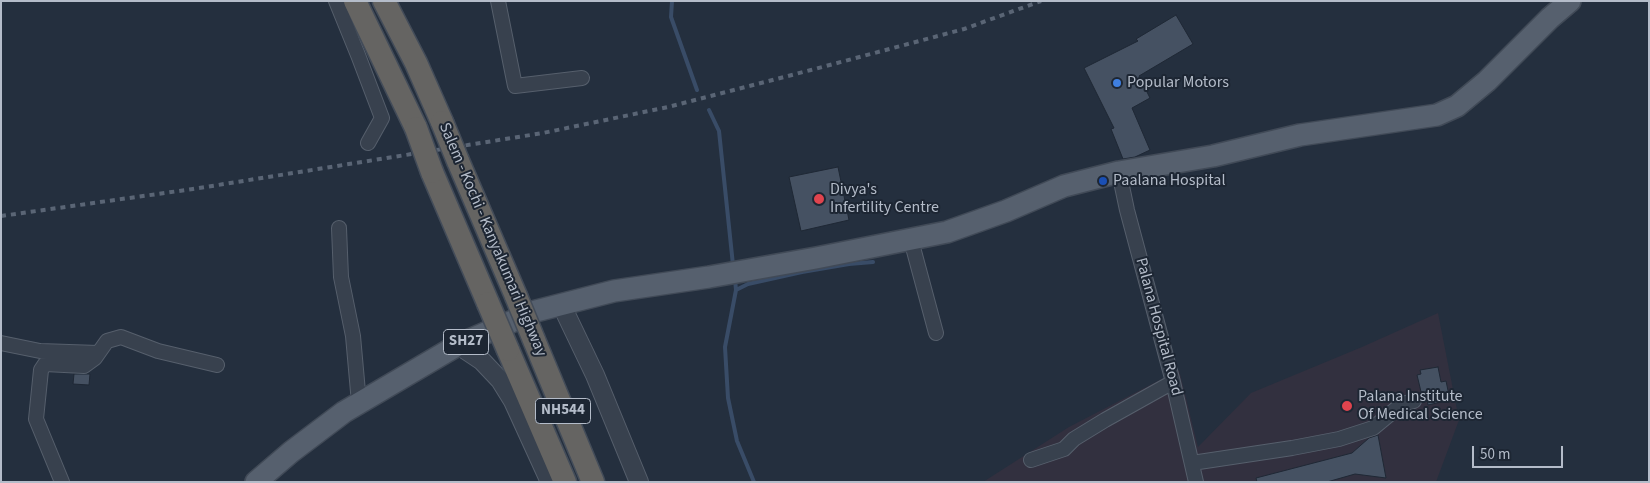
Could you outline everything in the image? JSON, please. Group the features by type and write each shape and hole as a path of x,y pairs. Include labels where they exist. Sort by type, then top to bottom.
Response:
{"highway":[{"name":"Salem - Kochi - Kanyakumari Highway","path":"355,1 416,128 432,172 565,482"},
{"name":"Salem - Kochi - Kanyakumari Highway","path":"384,1 416,63 442,122 593,482"}],"main road":[{"name":"SH27","path":"264,479 321,429 359,403 458,345 536,311 614,291 709,277 947,232 1006,211 1064,186 1119,172 1213,156 1300,135 1437,115 1457,106 1487,81 1550,18 1570,1"}],"street":[{"path":"336,1 382,118 368,143"},
{"path":"498,1 515,86 582,78"},
{"name":"Palana Hospital Road","path":"1119,172 1127,210 1173,382 1196,482"},
{"path":"339,228 341,277 353,336 359,403"},
{"path":"911,240 936,333"},
{"path":"561,304 595,375 639,482"},
{"path":"62,482 36,419 41,370 45,364 84,366 95,358 107,341 121,337 158,351 217,364"},
{"path":"1,344 40,351 98,353"},
{"path":"458,345 482,361 500,380 513,401 550,482"},
{"path":"1031,460 1064,449 1074,439 1173,382"},
{"path":"1192,463 1339,439 1373,428 1402,404 1414,401"}],"shaded area":[{"name":"Palana Institute Of Medical Science","path":"1438,313 1459,420 1436,482 983,482 1069,427 1179,370 1198,447 1251,393"}],"building":[{"path":"1176,15 1193,44 1139,76 1150,98 1132,108 1150,150 1135,157 1123,159 1111,129 1114,128 1084,68 1138,41 1136,39"},
{"name":"Divya's Infertility Centre","path":"838,167 849,220 801,231 789,177"},
{"path":"1438,367 1441,382 1446,381 1450,400 1428,405 1427,399 1423,400 1417,375 1421,374 1420,370"},
{"path":"74,374 90,374 89,385 73,384"},
{"path":"1378,435 1386,478 1355,474 1327,482 1257,482 1256,478 1352,453 1369,438"}],"waterway":[{"path":"672,1 671,17 697,90"},
{"path":"709,110 719,131 733,265"},
{"path":"736,290 748,284 802,272 873,262"},
{"path":"735,279 736,290 725,347 728,398 737,441 754,482"}],"railway":[{"path":"1,216 193,189 543,133 668,107 811,70 964,29 1041,1"}],"place":[{"name":"Popular Motors","path":"1117,83"},
{"name":"Paalana Hospital","path":"1103,181"},
{"name":"Divya's Infertility Centre","path":"819,199"},
{"name":"Palana Institute Of Medical Science","path":"1347,406"}]}
